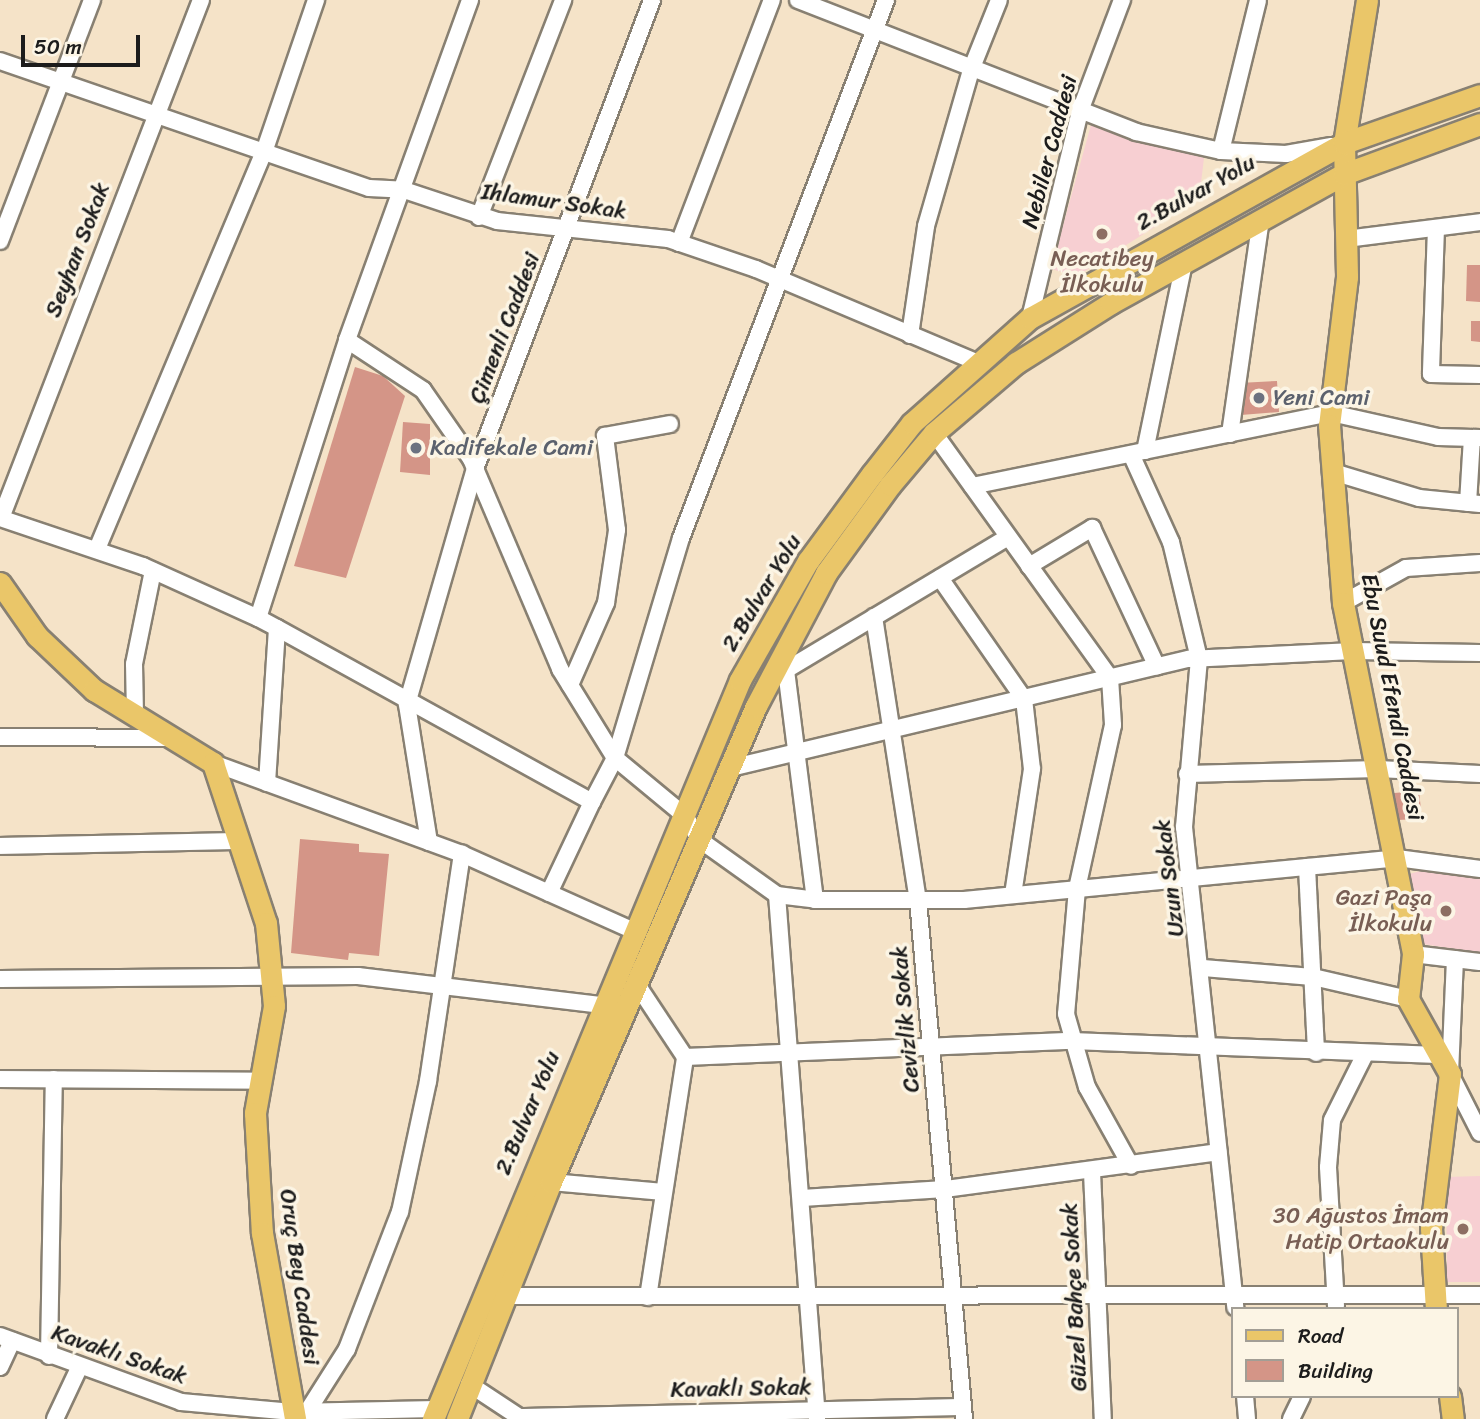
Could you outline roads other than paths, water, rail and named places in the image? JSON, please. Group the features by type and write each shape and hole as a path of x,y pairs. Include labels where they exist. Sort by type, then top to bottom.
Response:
{"main road":[{"name":"Ebu Suud Efendi Caddesi","path":"1367,0 1344,143 1346,239 1331,413 1333,472 1343,603 1398,858 1413,954 1408,999"},
{"name":"2.Bulvar Yolu","path":"435,1414 601,1005 685,816 740,680 808,561 912,423 976,362 1030,318 1344,143 1480,95"},
{"name":"2.Bulvar Yolu","path":"457,1419 551,1182 730,768 826,573 934,433 1016,363 1184,262 1344,174 1480,124"},
{"path":"0,583 37,636 94,690 213,763"},
{"name":"Oruç Bey Caddesi","path":"213,763 266,923 274,1006 255,1113 262,1233 298,1414"},
{"path":"1408,999 1450,1074 1434,1173 1435,1301"},
{"path":"1450,1398 1453,1419"}],"street":[{"path":"0,241 92,0"},
{"name":"Seyhan Sokak","path":"0,518 201,0"},
{"path":"97,549 264,152 316,0"},
{"path":"258,618 347,340 404,190 470,0"},
{"path":"479,217 563,0"},
{"name":"Çimenli Caddesi","path":"429,842 407,704 475,469 652,0"},
{"path":"679,243 772,0"},
{"path":"798,0 1080,111 1221,151 1286,154 1344,143"},
{"path":"549,893 615,758 681,538 783,280 886,0"},
{"path":"910,335 926,226 971,70 999,0"},
{"name":"Nebiler Caddesi","path":"1030,318 1080,111 1122,0"},
{"path":"1221,151 1258,0"},
{"name":"Ihlamur Sokak","path":"0,61 369,188 404,190 479,217 566,231 679,243 783,280 976,362"},
{"path":"1230,434 1261,220"},
{"path":"1346,239 1480,222"},
{"path":"1436,228 1431,374 1480,375"},
{"path":"1138,452 1184,262"},
{"path":"347,340 423,390 475,469 570,685 615,758 685,816 699,840 777,895 815,900 918,900 1013,895 1398,858 1480,869"},
{"path":"972,486 1331,413 1476,438 1474,504 1419,498 1333,472"},
{"path":"570,685 606,603 617,530 605,436 670,424"},
{"path":"934,433 1110,678 1113,724 1077,889 1066,1014 1087,1087 1131,1166"},
{"name":"Uzun Sokak","path":"1138,452 1171,542 1199,659 1184,827 1203,968 1235,1304"},
{"path":"0,518 97,549 258,618 407,704 592,802"},
{"path":"1029,566 1092,528 1157,667"},
{"path":"815,900 796,753 778,675 1008,537"},
{"path":"1343,603 1406,568 1480,563"},
{"path":"135,715 134,664 153,571"},
{"path":"940,578 1024,699 1032,769 1013,895"},
{"name":"Cevizlik Sokak","path":"874,617 896,729 918,900 963,1413"},
{"path":"267,783 277,628"},
{"path":"730,768 1199,659 1353,651 1480,653"},
{"path":"0,737 172,738"},
{"path":"213,763 462,854 634,931"},
{"path":"1187,774 1378,769 1480,774"},
{"path":"0,846 240,841"},
{"path":"298,1414 347,1349 400,1212 443,985 462,854"},
{"path":"1307,867 1316,1053"},
{"path":"777,895 817,1414"},
{"path":"1413,954 1480,962"},
{"path":"1455,959 1450,1074 1480,1133"},
{"path":"1203,968 1312,976 1408,999"},
{"path":"0,979 272,975 443,985 601,1005"},
{"path":"636,983 685,1057 648,1297"},
{"path":"685,1057 791,1056 932,1045 1072,1041 1364,1056 1438,1055"},
{"path":"1337,1303 1328,1167 1332,1120 1364,1056"},
{"path":"0,1079 260,1081"},
{"path":"49,1356 54,1079"},
{"path":"802,1198 945,1189 1092,1172 1219,1152"},
{"name":"Güzel Bahçe Sokak","path":"1092,1172 1100,1299 1103,1419"},
{"path":"551,1182 664,1192"},
{"path":"505,1296 1100,1299 1235,1304 1435,1301 1480,1295"},
{"path":"0,1367 6,1339"},
{"name":"Kavaklı Sokak","path":"6,1339 79,1368 220,1412 435,1414"},
{"path":"55,1419 79,1368"},
{"path":"470,1384 522,1418"},
{"path":"1245,1398 1247,1419"},
{"path":"1291,1419 1301,1398"},
{"name":"Kavaklı Sokak","path":"522,1418 963,1413"}],"place":[{"name":"Necatibey İlkokulu","path":"1102,234"},
{"name":"Yeni Cami","path":"1259,398"},
{"name":"Kadifekale Cami","path":"416,448"},
{"name":"Gazi Paşa İlkokulu","path":"1446,911"},
{"name":"30 Ağustos İmam Hatip Ortaokulu","path":"1463,1229"}]}
